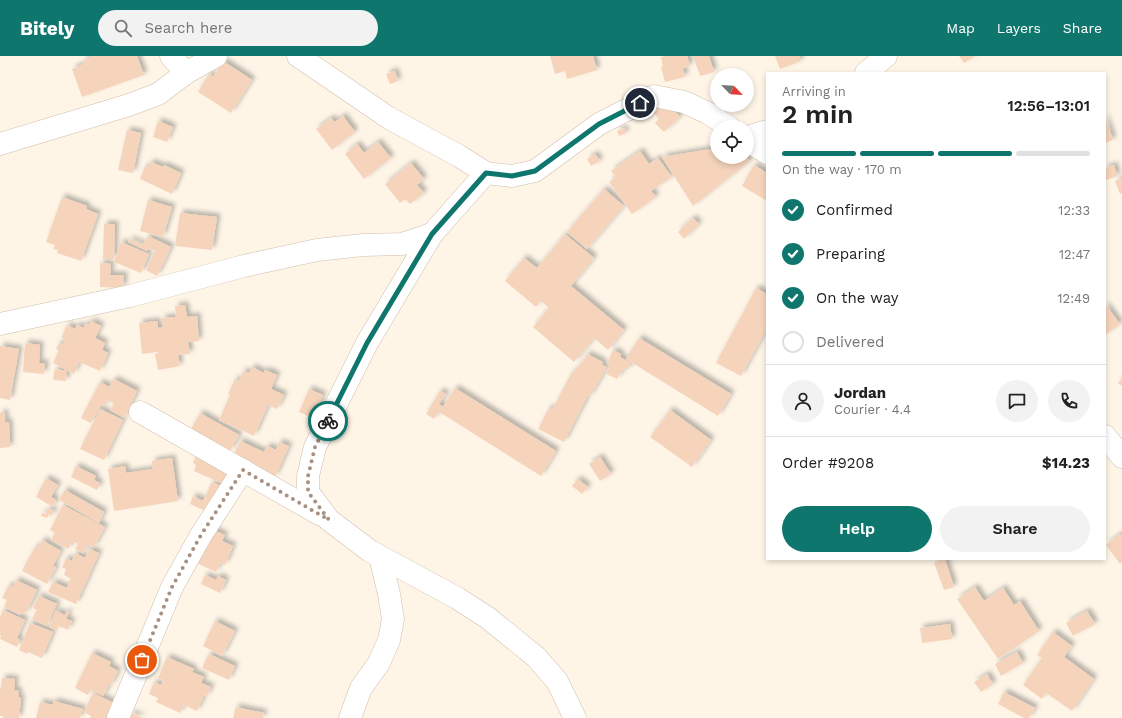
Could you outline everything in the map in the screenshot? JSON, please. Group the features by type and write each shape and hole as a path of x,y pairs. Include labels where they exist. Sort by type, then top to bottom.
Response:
{"street":[{"path":"171,56 186,73"},
{"path":"0,144 129,105 158,94 186,73 216,56"},
{"path":"298,56 389,118 459,156 486,173 512,176 535,171 599,124 654,96 684,102 708,113 718,120"},
{"path":"867,72 886,56"},
{"path":"754,136 766,130"},
{"path":"754,144 766,152"},
{"path":"329,520 308,492 308,476 315,447 367,343 432,234 486,173"},
{"path":"0,324 130,296 244,266 310,252 363,245 402,244 432,234"},
{"path":"140,412 329,520 370,551 457,598 488,618 536,657 557,681 576,718"},
{"path":"1106,437 1122,457"},
{"path":"118,718 172,587 201,535 243,470"},
{"path":"350,718 361,688 379,663 389,640 393,619 390,594 380,557"}],"building":[{"path":"93,56 137,56 144,75 82,97 72,69 84,64 83,60"},
{"path":"550,56 593,56 597,70 567,79 565,71 555,74"},
{"path":"687,56 690,66 683,68 685,77 665,82 661,67 663,66 661,57"},
{"path":"693,56 709,56 713,68 710,68 710,73 700,76"},
{"path":"775,56 799,56 801,61 780,69"},
{"path":"959,56 975,56 964,63"},
{"path":"223,61 252,80 231,113 198,92 209,74 213,77"},
{"path":"395,71 398,81 390,84 386,74"},
{"path":"663,104 669,111 672,108 680,117 664,132 655,123 659,119 654,113"},
{"path":"343,116 355,132 332,150 316,129 331,118 335,122"},
{"path":"1106,119 1113,140 1106,143"},
{"path":"158,121 173,127 167,142 153,137"},
{"path":"624,128 626,133 619,136 617,131"},
{"path":"127,130 141,133 133,173 118,170"},
{"path":"378,142 391,158 364,179 345,154 357,144 364,153"},
{"path":"710,149 710,164 746,164 693,206 662,157"},
{"path":"640,151 649,164 658,158 672,177 651,191 656,197 632,214 609,182 616,177 611,171"},
{"path":"595,154 600,161 591,166 587,159"},
{"path":"151,162 163,167 164,165 181,173 172,194 140,179 145,166 148,168"},
{"path":"411,163 424,179 417,185 424,193 410,204 405,199 400,203 385,184"},
{"path":"754,165 766,172 766,200 742,186"},
{"path":"1114,165 1117,176 1106,180 1106,168"},
{"path":"1122,178 1122,193 1120,194 1115,181"},
{"path":"604,189 624,206 587,249 567,232"},
{"path":"62,197 87,206 86,209 98,214 81,261 57,253 58,250 53,249 55,245 46,242"},
{"path":"148,200 172,207 163,237 140,231"},
{"path":"180,213 217,217 212,250 175,246"},
{"path":"693,218 699,224 684,239 678,232"},
{"path":"104,224 115,224 114,259 103,259"},
{"path":"565,234 594,258 571,286 624,330 608,350 594,338 574,362 533,327 549,308 541,301 536,307 505,281 524,258 537,268"},
{"path":"148,236 171,247 157,276 146,270 155,251 148,248 147,251 128,242 130,239 143,245"},
{"path":"121,242 149,254 141,273 114,262"},
{"path":"100,263 111,264 110,275 124,275 123,288 100,287"},
{"path":"756,288 766,293 766,330 741,376 716,363"},
{"path":"185,305 187,317 197,316 199,341 188,342 190,354 178,355 180,366 158,370 155,354 163,351 142,354 139,323 157,321 158,328 163,327 162,318 176,317 175,306"},
{"path":"1106,305 1120,324 1106,334"},
{"path":"91,321 101,326 95,338 105,343 102,350 108,353 100,371 79,362 74,374 53,363 59,351 56,349 59,343 63,345 65,339 61,338 67,325 75,329 77,325 84,328 85,324 89,325"},
{"path":"639,338 731,394 718,416 626,359"},
{"path":"25,343 40,345 39,363 45,363 44,374 23,372"},
{"path":"0,346 19,349 10,400 0,398"},
{"path":"613,350 621,354 620,357 631,363 628,370 624,368 617,379 606,374 610,365 607,364"},
{"path":"587,354 603,362 602,365 607,367 590,396 588,395 564,442 538,429 549,408 552,410 572,372 574,373 578,366 579,367"},
{"path":"252,367 264,373 265,370 277,375 271,389 284,395 277,409 268,405 254,436 219,420 235,379 239,381 243,371 249,373"},
{"path":"55,369 67,371 66,381 53,380"},
{"path":"1122,378 1122,386 1118,383"},
{"path":"114,379 137,391 124,418 110,410 114,404 107,400 104,406 101,405 91,423 81,418 100,382 109,387"},
{"path":"455,388 556,451 541,476 439,412 434,419 426,414 440,391 446,394 439,404 443,407"},
{"path":"309,389 323,395 313,418 299,412"},
{"path":"100,409 123,420 104,460 80,449"},
{"path":"670,410 711,440 692,467 650,437"},
{"path":"0,413 5,413 5,422 9,422 10,447 0,448"},
{"path":"200,413 239,435 230,451 191,429"},
{"path":"240,441 264,452 267,446 276,450 279,442 289,446 275,477 233,457"},
{"path":"196,456 239,467 230,487 194,471 196,465 193,463"},
{"path":"600,457 611,474 600,481 589,464"},
{"path":"172,458 178,501 114,511 108,469 125,466 126,473 153,469 152,461"},
{"path":"76,466 96,476 94,480 100,483 97,490 71,477"},
{"path":"46,478 58,485 51,497 56,500 53,507 36,497"},
{"path":"578,479 588,487 582,494 572,486"},
{"path":"212,482 224,487 212,514 190,504 193,496 203,501"},
{"path":"65,490 104,512 99,523 59,500"},
{"path":"63,505 105,527 94,547 88,544 83,553 75,549 78,544 72,541 68,549 51,540 55,533 50,530"},
{"path":"48,508 54,511 52,516 49,514 47,518 41,516 42,513 46,514"},
{"path":"209,528 225,535 222,541 233,546 225,565 220,563 216,572 194,562"},
{"path":"1120,534 1122,536 1122,562 1120,564 1106,545"},
{"path":"42,540 61,551 53,566 56,567 47,584 22,571 35,547 38,548"},
{"path":"89,549 99,553 76,604 48,592 53,582 67,588 71,579 64,575 66,569 62,568 66,558 72,561 75,553 85,558"},
{"path":"945,560 954,587 944,590 934,563"},
{"path":"205,575 216,580 218,576 226,580 220,593 201,584"},
{"path":"16,580 37,590 27,611 24,614 21,612 20,615 4,607 7,600 2,598 9,585 13,587"},
{"path":"975,587 984,601 1003,588 1014,605 1020,601 1039,631 998,659 957,599"},
{"path":"39,596 57,604 47,626 32,619 37,610 33,608"},
{"path":"3,610 25,620 17,638 20,640 17,647 0,639 0,617"},
{"path":"56,611 65,615 67,611 69,612 66,619 72,621 68,630 59,626 57,630 49,627"},
{"path":"1087,611 1095,624 1073,636 1066,623"},
{"path":"215,621 235,631 222,656 203,646"},
{"path":"30,623 53,632 42,658 19,650"},
{"path":"950,624 952,639 922,643 920,628"},
{"path":"1053,632 1072,646 1064,657 1094,679 1072,711 1046,693 1042,699 1023,685 1042,658 1037,655"},
{"path":"1017,652 1023,663 1001,676 995,664"},
{"path":"92,653 111,662 109,666 118,671 111,685 109,684 103,696 91,690 88,695 75,688"},
{"path":"209,654 235,666 229,680 202,668"},
{"path":"167,657 194,669 192,672 204,677 201,683 211,687 207,696 204,695 197,711 184,705 180,713 156,702 158,698 149,694 154,682 161,685 163,680 158,678"},
{"path":"987,674 993,684 981,692 974,682"},
{"path":"2,678 15,679 14,690 19,691 18,697 21,698 19,718 3,718 3,716 0,716 0,688"},
{"path":"1004,692 1035,708 1029,718 1024,718 998,704"},
{"path":"93,693 116,704 110,718 90,718 91,716 84,712"},
{"path":"54,701 83,709 80,718 36,718 40,702 53,705"},
{"path":"236,707 264,713 263,718 233,718"},
{"path":"132,713 143,718 129,718"}],"way so far":[{"path":"142,660 172,587 201,535 243,470 329,520 308,492 308,476 315,447 328,421"}],"route":[{"path":"328,421 367,343 432,234 486,173 512,176 535,171 599,124 640,103"}]}
